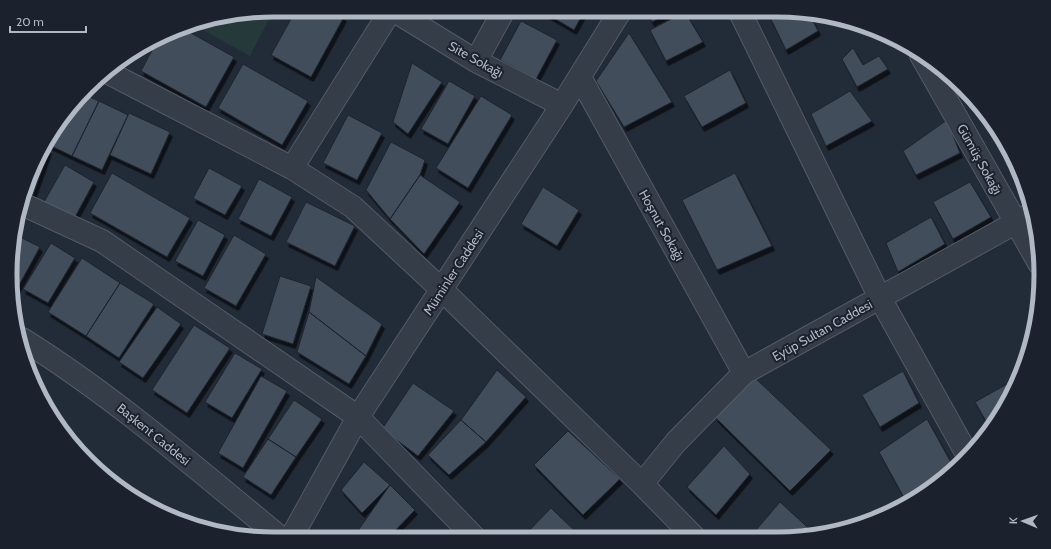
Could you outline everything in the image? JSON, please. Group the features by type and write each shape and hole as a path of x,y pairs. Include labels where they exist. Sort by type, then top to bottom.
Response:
{"street":[{"path":"292,168 388,17"},
{"name":"Site Sokağı","path":"404,17 476,61 562,105"},
{"path":"476,61 500,17"},
{"name":"Müminler Caddesi","path":"294,532 358,417 562,105 617,17"},
{"path":"742,17 880,298 965,450"},
{"name":"Gümüş Sokağı","path":"930,68 1024,218 1032,240"},
{"path":"112,75 292,168 353,207 442,289 642,484 689,532"},
{"name":"Hoşnut Sokağı","path":"580,77 744,373"},
{"path":"26,207 102,241 358,417 469,532"},
{"name":"Eyüp Sultan Caddesi","path":"642,484 676,442 744,373 1024,218"},
{"name":"Başkent Caddesi","path":"26,342 60,362 130,414 274,532"}],"shaded area":[{"path":"270,17 250,56 200,28 241,19"}],"building":[{"path":"292,17 344,17 311,77 271,55"},
{"path":"552,17 581,17 574,30"},
{"path":"650,17 662,17 652,22"},
{"path":"675,17 688,17 703,42 666,61 650,30"},
{"path":"770,17 812,19 818,31 786,50"},
{"path":"521,21 557,40 536,79 500,60"},
{"path":"189,32 234,57 206,107 141,71 154,47"},
{"path":"629,33 672,102 624,127 596,81"},
{"path":"853,48 863,65 879,56 888,69 857,87 842,59"},
{"path":"412,63 442,82 408,134 393,122"},
{"path":"243,64 308,101 282,145 218,108"},
{"path":"730,70 746,103 702,127 684,96"},
{"path":"449,81 475,96 448,144 421,129"},
{"path":"850,91 872,121 826,146 811,114"},
{"path":"88,96 99,101 72,156 51,146 60,131"},
{"path":"481,96 512,115 468,188 436,168"},
{"path":"99,101 128,115 102,170 72,156"},
{"path":"129,113 170,132 151,174 110,155"},
{"path":"348,115 382,133 357,180 323,163"},
{"path":"947,120 960,153 916,175 903,151"},
{"path":"391,142 425,160 420,175 390,219 366,190"},
{"path":"49,151 33,195 30,194 31,192"},
{"path":"65,165 94,182 74,219 44,202"},
{"path":"209,168 242,186 225,215 193,198"},
{"path":"112,173 190,218 167,257 90,213"},
{"path":"735,173 772,246 717,270 682,200"},
{"path":"420,175 460,202 424,254 390,219"},
{"path":"259,179 292,197 271,236 238,219"},
{"path":"970,182 991,217 953,239 933,202"},
{"path":"543,187 579,210 557,246 521,224"},
{"path":"306,202 355,226 335,266 286,242"},
{"path":"931,217 945,244 898,272 886,243"},
{"path":"198,220 225,235 203,276 175,261"},
{"path":"234,235 266,254 236,306 204,288"},
{"path":"20,237 40,247 18,287 17,274"},
{"path":"51,243 75,258 48,303 23,289"},
{"path":"82,258 120,283 86,336 48,312"},
{"path":"280,276 311,286 293,344 262,334"},
{"path":"316,277 382,324 366,356 309,312"},
{"path":"120,283 154,304 119,358 86,336"},
{"path":"157,307 181,324 143,378 119,362"},
{"path":"309,312 366,356 349,384 297,352"},
{"path":"194,325 230,348 187,413 152,390"},
{"path":"235,353 262,369 232,418 205,402"},
{"path":"497,370 526,397 486,442 461,420"},
{"path":"903,371 919,403 880,427 862,395"},
{"path":"261,376 287,391 243,468 218,453"},
{"path":"753,376 831,450 790,491 715,417"},
{"path":"413,383 454,411 418,456 382,429"},
{"path":"1009,383 1000,403 987,423 975,402"},
{"path":"294,400 322,419 296,457 268,439"},
{"path":"927,419 951,463 920,489 904,498 879,452"},
{"path":"461,420 486,442 449,475 428,455"},
{"path":"568,431 620,479 583,515 534,465"},
{"path":"268,439 296,457 271,495 243,477"},
{"path":"724,446 750,474 716,515 687,487"},
{"path":"364,462 390,485 362,513 341,490"},
{"path":"390,485 415,510 394,532 357,532"},
{"path":"780,502 810,530 776,532 754,532"},
{"path":"551,508 576,532 528,532"}]}
